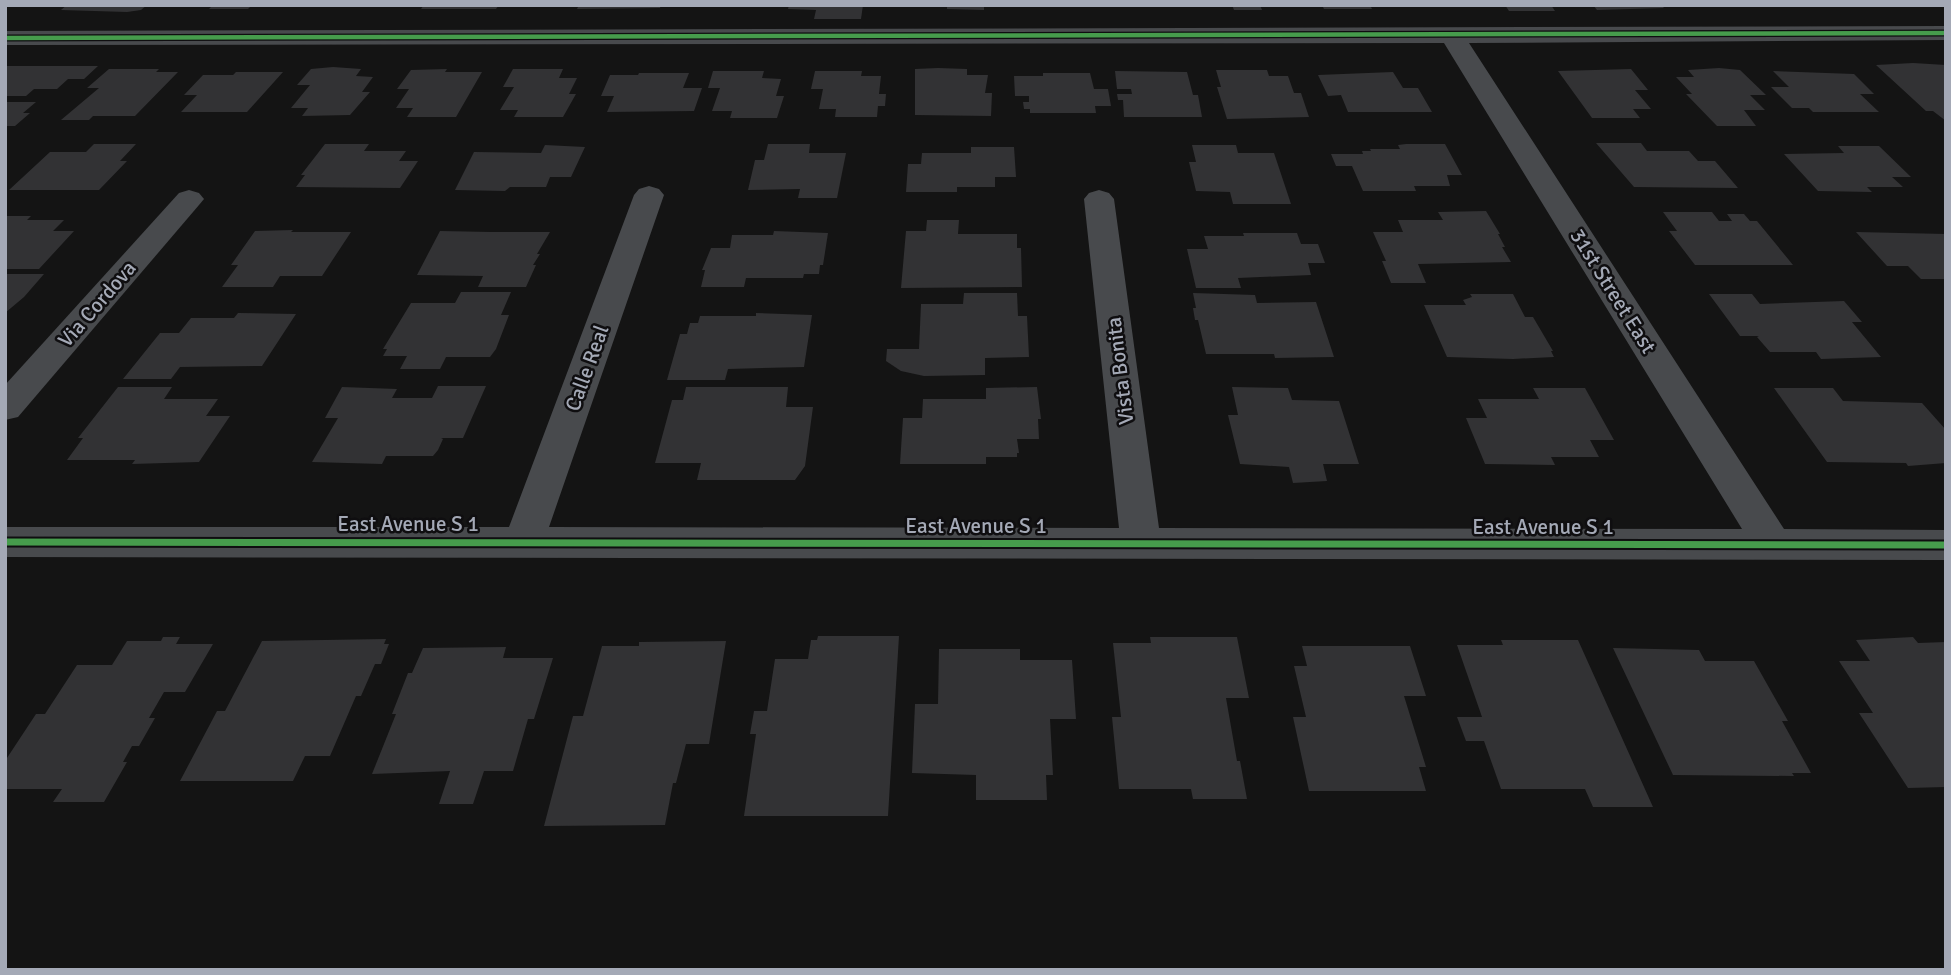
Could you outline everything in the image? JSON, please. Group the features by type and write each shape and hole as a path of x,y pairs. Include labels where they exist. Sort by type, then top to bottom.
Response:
{"street":[{"path":"334,35 350,15"},
{"path":"5,38 334,35 717,25 1096,26 1453,37 1946,33"},
{"name":"31st Street East","path":"1453,37 1773,545"},
{"name":"Calle Real","path":"524,541 649,195"},
{"name":"Via Cordova","path":"5,408 189,199"},
{"name":"Vista Bonita","path":"1099,199 1141,544"},
{"name":"East Avenue S 1","path":"5,542 1946,545"}],"building":[{"path":"67,5 147,5 141,10 127,12 61,10"},
{"path":"213,5 252,5 248,9 209,9"},
{"path":"424,5 499,5 496,9 421,9"},
{"path":"579,5 661,5 660,8 577,9"},
{"path":"789,5 863,5 861,19 814,19 816,10 788,9"},
{"path":"947,5 984,5 984,10 947,9"},
{"path":"1232,5 1260,5 1262,10 1234,10"},
{"path":"1322,5 1370,5 1372,9 1324,9"},
{"path":"1505,5 1551,5 1555,11 1509,11"},
{"path":"1593,5 1661,5 1664,8 1597,10"},
{"path":"1876,65 1946,65 1946,121 1933,111 1926,111"},
{"path":"5,66 98,66 84,79 68,79 57,89 34,89 26,96 5,96"},
{"path":"109,69 159,69 156,72 178,72 135,116 93,116 89,120 61,120 99,88 87,88"},
{"path":"311,69 361,69 356,76 373,77 362,92 370,92 350,115 302,116 308,108 291,108 310,85 297,85"},
{"path":"447,69 445,72 482,72 456,117 407,117 413,108 396,108 409,89 397,89 411,70"},
{"path":"513,69 563,69 559,78 577,78 569,94 576,94 563,117 514,117 518,110 500,110 514,87 503,87"},
{"path":"915,69 967,69 967,75 988,75 985,93 992,93 991,116 915,115"},
{"path":"1631,69 1648,90 1635,90 1651,109 1633,109 1640,118 1592,118 1558,71"},
{"path":"1216,70 1267,70 1269,76 1288,76 1294,93 1301,93 1309,117 1227,119 1217,87 1221,87"},
{"path":"1688,70 1740,70 1766,95 1750,95 1765,110 1744,110 1756,126 1717,126 1686,94 1692,94 1676,77 1694,77"},
{"path":"713,71 764,71 762,78 781,79 776,96 784,96 777,118 730,118 732,111 712,111 720,88 708,88"},
{"path":"815,71 862,71 861,76 881,76 879,94 886,94 885,106 878,106 877,117 835,117 836,109 819,109 823,89 811,89"},
{"path":"1115,71 1187,72 1193,95 1198,95 1202,117 1124,117 1123,100 1118,100 1117,94 1132,94 1131,89 1117,89"},
{"path":"1773,71 1854,74 1874,94 1860,94 1879,112 1813,112 1809,108 1792,108 1771,87 1789,87"},
{"path":"236,72 283,72 247,112 181,112 197,95 184,95 203,75 233,75"},
{"path":"1393,72 1403,88 1418,88 1432,112 1348,112 1341,95 1328,96 1318,75"},
{"path":"689,73 683,88 702,88 694,111 607,112 614,96 601,96 610,75"},
{"path":"1043,73 1090,73 1094,89 1108,89 1111,106 1095,106 1096,113 1030,113 1030,109 1024,109 1023,102 1029,102 1029,96 1015,96 1014,76 1043,76"},
{"path":"5,102 36,102 23,113 30,113 15,126 5,126"},
{"path":"1596,143 1641,143 1647,151 1689,151 1698,161 1715,161 1738,188 1634,187"},
{"path":"94,144 136,144 120,161 127,161 99,190 9,190 50,152 86,152"},
{"path":"325,144 369,144 364,151 406,151 399,161 418,161 400,188 296,187 305,175 301,175"},
{"path":"768,144 810,144 809,153 846,153 837,198 798,198 800,189 748,190 755,160 764,160"},
{"path":"1445,144 1462,175 1447,175 1450,186 1414,186 1416,191 1363,191 1352,166 1336,166 1331,154 1363,154 1362,151 1371,151 1370,149 1400,149 1398,145"},
{"path":"545,145 585,147 571,177 550,177 546,187 510,187 505,191 455,190 474,152 541,153"},
{"path":"1192,145 1236,145 1238,153 1274,153 1291,204 1233,204 1230,192 1196,191 1189,162 1196,162"},
{"path":"1838,146 1879,146 1911,177 1892,177 1903,187 1867,187 1872,192 1818,191 1784,154 1844,153"},
{"path":"971,147 1014,147 1016,177 995,177 995,187 957,187 957,192 906,192 908,164 921,164 922,153 971,153"},
{"path":"1486,211 1500,234 1505,247 1502,247 1511,262 1418,264 1426,283 1391,283 1382,261 1386,261 1373,232 1403,232 1398,220 1443,220 1438,212"},
{"path":"1663,212 1712,212 1719,221 1732,221 1727,214 1744,214 1750,221 1757,221 1793,265 1695,265 1669,231 1677,231"},
{"path":"5,216 31,216 27,220 64,220 53,231 74,231 39,269 5,269"},
{"path":"927,220 959,220 958,234 1017,234 1017,248 1021,248 1022,287 901,288 906,231 926,231"},
{"path":"293,230 291,232 351,232 322,276 280,276 273,287 222,287 238,265 231,265 255,231"},
{"path":"440,231 550,232 537,254 540,254 533,265 536,265 526,287 478,287 483,276 417,275"},
{"path":"774,231 828,233 819,274 804,274 803,278 746,278 744,287 701,287 705,270 702,270 711,248 730,248 732,235 773,235"},
{"path":"1856,232 1946,234 1946,279 1921,279 1908,266 1887,266"},
{"path":"1243,233 1297,233 1301,244 1318,244 1325,263 1308,263 1311,275 1238,278 1241,288 1196,288 1187,249 1208,249 1204,236 1244,236"},
{"path":"5,274 44,274 24,297 5,313"},
{"path":"461,292 511,292 501,315 509,315 496,349 490,357 446,357 440,369 400,369 407,356 383,356 387,349 383,349 411,303 455,303"},
{"path":"964,293 1017,293 1018,316 1027,316 1029,357 985,358 985,375 924,376 901,371 886,361 887,349 919,349 921,304 963,304"},
{"path":"1193,293 1255,295 1257,303 1316,302 1334,357 1275,358 1274,354 1206,354 1198,320 1195,320"},
{"path":"1470,294 1513,294 1525,317 1533,317 1554,357 1447,357 1424,305 1466,305 1463,300 1472,297"},
{"path":"1709,294 1752,294 1760,304 1844,301 1862,322 1852,322 1881,357 1821,359 1816,352 1770,352 1757,337 1759,336 1740,336"},
{"path":"238,313 296,314 262,366 180,367 171,379 123,379 160,333 179,333 191,318 234,318"},
{"path":"756,313 812,315 804,367 728,369 725,380 667,380 680,334 687,334 690,323 698,323 700,316 756,316"},
{"path":"438,386 486,386 463,438 441,438 443,439 433,456 386,456 382,464 312,462 338,418 325,418 342,387 397,389 392,398 432,398"},
{"path":"118,387 172,387 164,399 218,399 206,416 230,416 199,462 132,464 135,460 67,460 83,438 78,438"},
{"path":"686,387 788,387 786,407 813,407 805,466 795,480 697,480 701,463 655,463 672,400 683,400"},
{"path":"1037,387 1041,419 1038,419 1039,439 1017,439 1017,457 986,457 986,464 900,464 903,418 922,418 923,399 986,399 986,388"},
{"path":"1232,387 1288,388 1292,400 1339,401 1359,464 1323,464 1327,481 1293,483 1289,467 1240,464 1228,415 1238,415"},
{"path":"1533,388 1585,388 1614,440 1590,440 1599,457 1551,457 1555,465 1485,464 1466,418 1487,418 1478,399 1539,399"},
{"path":"1774,388 1833,388 1843,401 1922,403 1946,430 1946,463 1908,466 1906,463 1827,462"},
{"path":"818,636 899,636 888,816 744,816 756,734 750,734 754,711 767,711 775,659 808,659 811,640 817,640"},
{"path":"163,637 180,637 176,644 213,644 185,692 164,692 149,718 155,718 139,746 132,746 123,762 127,762 104,802 53,802 62,789 5,789 5,761 36,714 45,714 77,665 112,665 127,641 161,641"},
{"path":"1150,637 1237,637 1249,698 1226,698 1247,799 1193,799 1191,789 1119,789 1112,717 1121,717 1113,643 1151,643"},
{"path":"1913,637 1918,643 1946,642 1946,787 1908,788 1859,713 1873,713 1839,661 1870,661 1856,640"},
{"path":"386,639 384,644 389,644 381,664 375,664 361,696 356,696 330,756 305,756 293,781 180,781 217,711 225,711 262,641"},
{"path":"1501,640 1578,640 1653,807 1593,807 1585,789 1501,789 1484,741 1466,741 1457,717 1482,717 1457,645 1503,645"},
{"path":"726,641 709,744 686,744 676,783 673,783 665,825 544,826 573,716 583,716 602,646 639,646 639,642"},
{"path":"1302,646 1410,646 1426,696 1404,696 1426,767 1419,767 1426,791 1309,791 1293,717 1306,717 1294,666 1307,666"},
{"path":"506,647 503,658 553,658 534,719 528,719 513,771 484,771 473,804 439,804 450,771 372,774 396,714 392,714 408,673 412,673 423,648"},
{"path":"1613,648 1699,650 1705,661 1754,661 1788,721 1782,721 1811,773 1792,773 1794,776 1673,775"},
{"path":"939,649 1020,649 1020,660 1072,660 1076,719 1050,719 1053,775 1046,775 1047,800 976,800 976,775 912,773 915,704 938,704"}],"cycle path":[{"path":"5,38 1946,33"},
{"path":"5,542 1946,545"}]}
